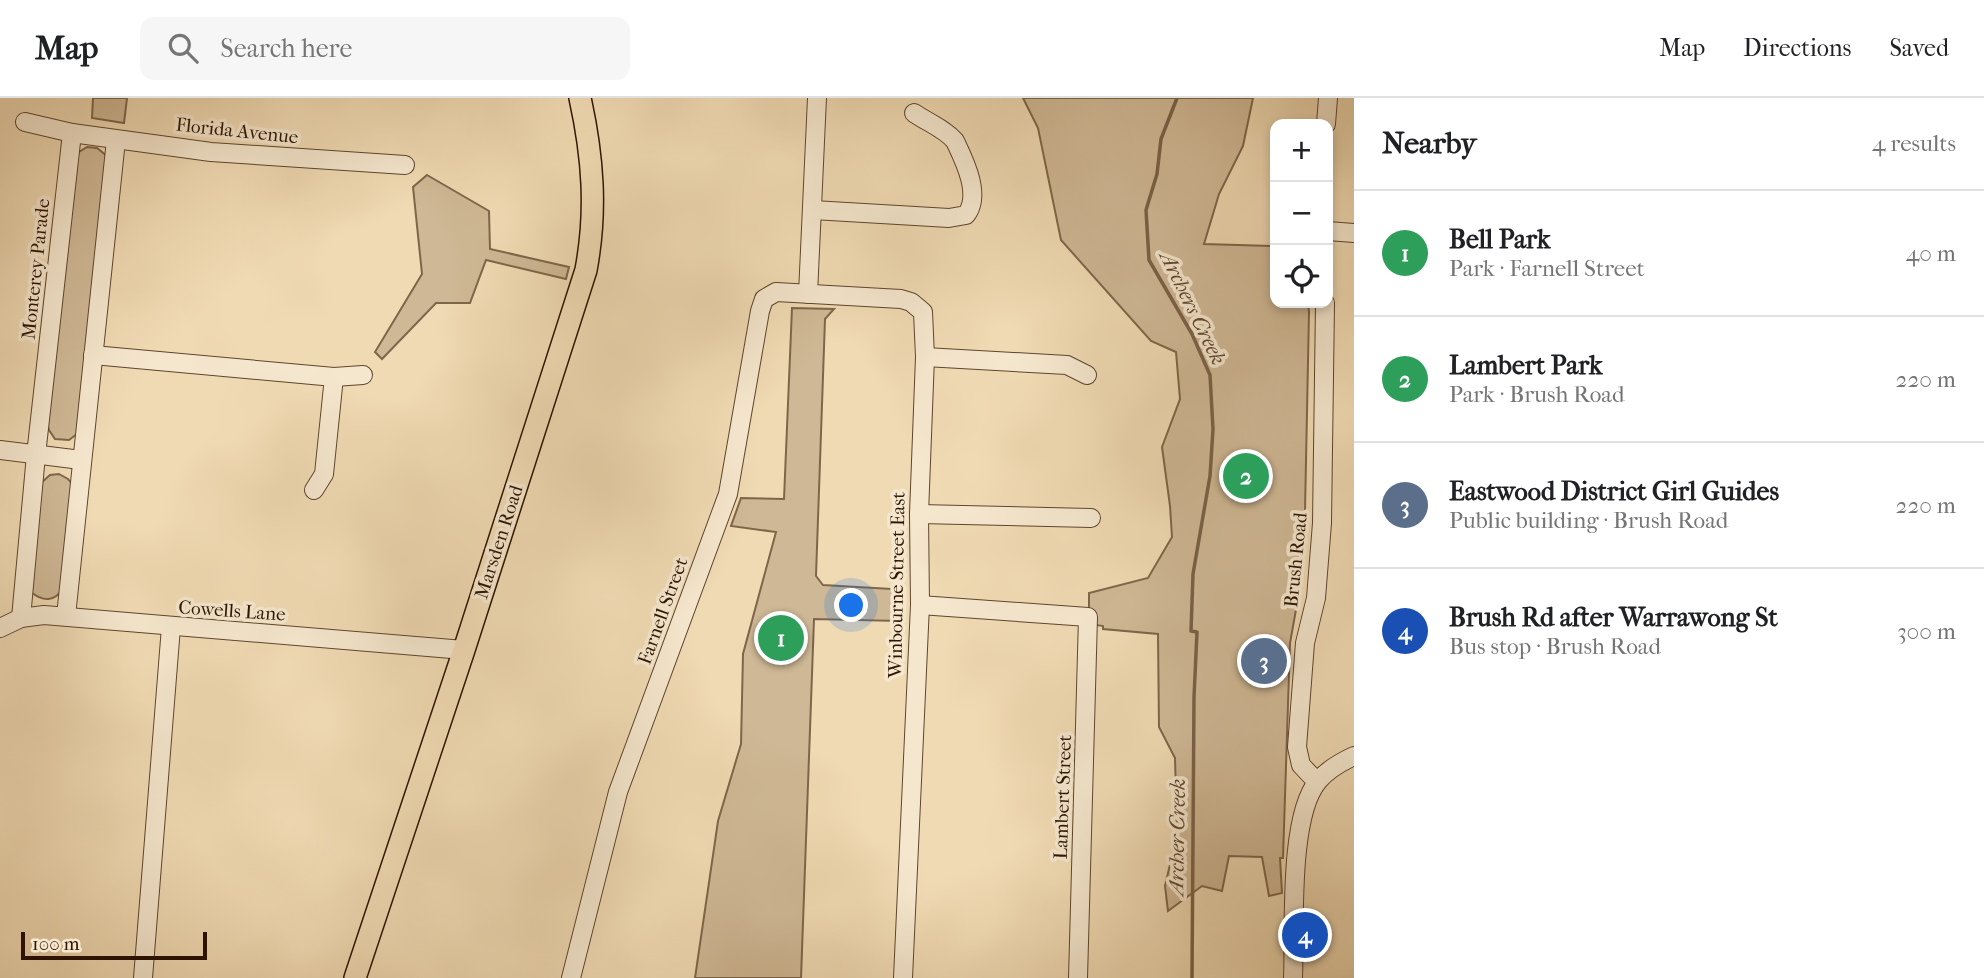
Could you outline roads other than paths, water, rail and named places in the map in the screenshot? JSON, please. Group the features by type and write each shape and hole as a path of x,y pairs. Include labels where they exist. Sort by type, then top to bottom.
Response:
{"main road":[{"name":"Marsden Road","path":"355,978 586,270 593,220 593,177 580,98"}],"street":[{"path":"808,294 817,98"},
{"path":"1326,119 1328,98"},
{"path":"813,210 949,218 966,215 972,204 972,194 955,141 950,134 914,113"},
{"name":"Florida Avenue","path":"25,122 116,140 211,152 405,165"},
{"name":"Monterey Parade","path":"21,618 72,132"},
{"path":"66,616 116,140"},
{"path":"1333,231 1354,233"},
{"name":"Farnell Street","path":"571,978 618,792 728,494 762,304 764,299 776,292 808,294"},
{"name":"Winbourne Street East","path":"808,294 901,299 911,302 923,312 925,357 919,514 920,606 902,978"},
{"name":"Brush Road","path":"1317,782 1301,765 1297,747 1305,643 1316,598 1322,523 1325,308"},
{"path":"93,355 334,377 363,375"},
{"path":"925,357 1067,365 1087,375"},
{"path":"314,490 324,474 334,377"},
{"path":"0,450 81,460"},
{"path":"919,514 1091,518"},
{"name":"Lambert Street","path":"920,606 1088,617 1078,978"},
{"name":"Cowells Lane","path":"0,628 21,618 66,616 464,650"},
{"path":"143,978 171,627"},
{"path":"1293,978 1298,834 1305,806 1317,782 1332,768 1354,756"}],"waterway":[{"name":"Archers Creek","path":"1177,98 1161,139 1157,174 1146,210 1149,260 1192,334 1210,375 1213,429 1210,476 1193,574 1191,631 1197,632 1192,978"}],"place":[{"name":"Lambert Park","path":"1246,476"},
{"name":"Bell Park","path":"781,638"},
{"name":"Eastwood District Girl Guides","path":"1264,661"},
{"name":"Brush Rd after Warrawong St","path":"1305,935"}],"water label":[{"name":"Archer Creek","path":"1177,837"}]}
